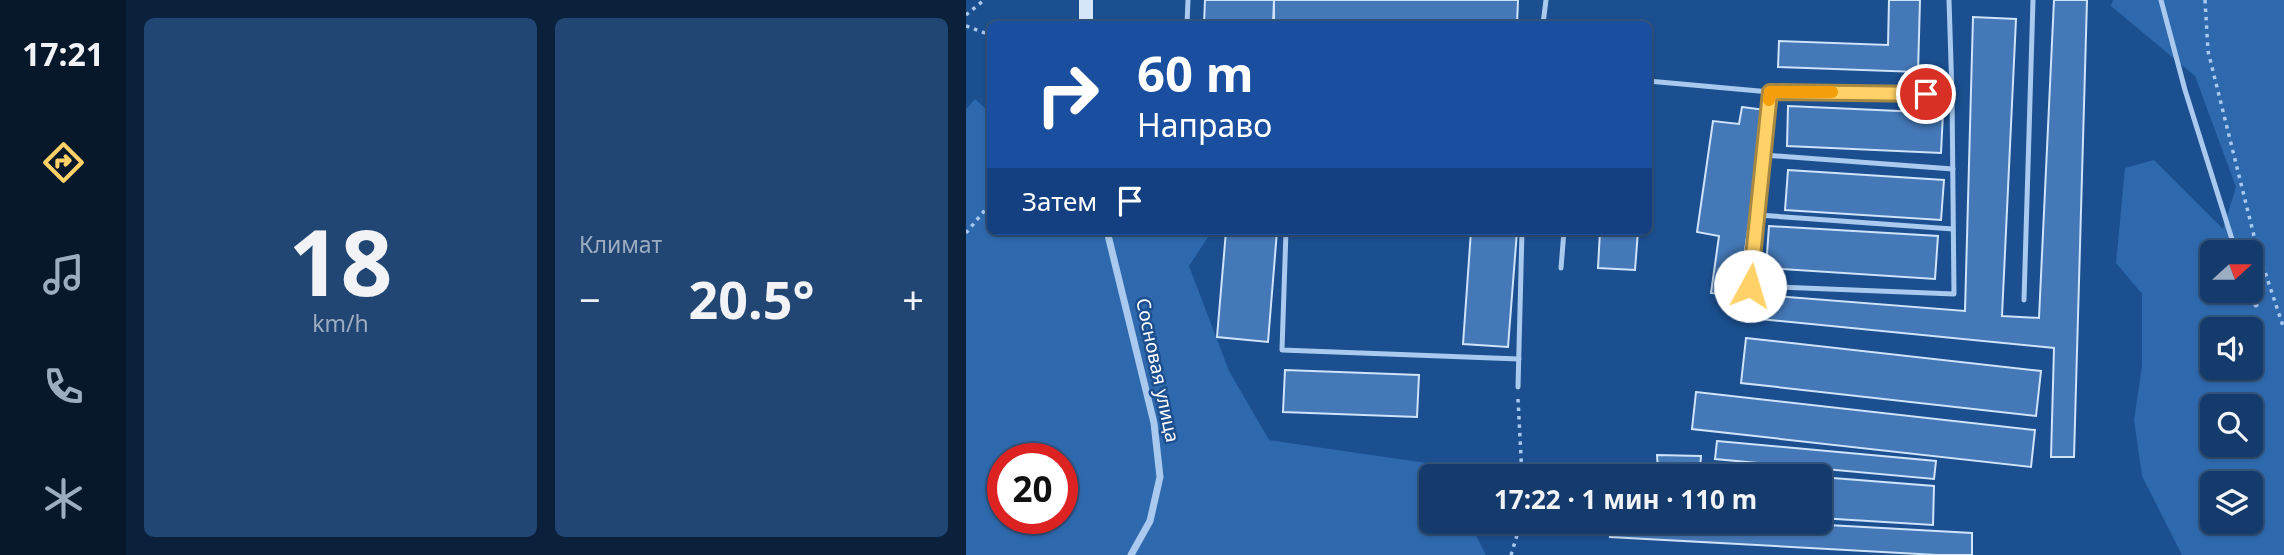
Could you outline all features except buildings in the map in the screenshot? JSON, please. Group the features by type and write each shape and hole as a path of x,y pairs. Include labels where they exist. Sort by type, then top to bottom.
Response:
{"street":[{"path":"1086,0 1086,21"},
{"name":"Сосновая улица","path":"1108,235 1154,422 1160,477 1150,521 1131,555"}],"lane":[{"path":"1187,21 1188,0"},
{"path":"1543,21 1546,0"},
{"path":"1770,92 1750,286 1954,294 1949,0"},
{"path":"2024,300 2033,0"},
{"path":"2161,0 2185,90 2232,240"},
{"path":"1652,81 1770,92 1952,94"},
{"path":"1764,155 1952,169"},
{"path":"1758,215 1953,229"},
{"path":"1286,235 1282,350 1519,359"},
{"path":"1518,387 1522,235"},
{"path":"1562,268 1564,235"}],"path":[{"path":"966,15 984,0"},
{"path":"2206,0 2208,51 2257,248 2284,329"},
{"path":"966,26 987,34"},
{"path":"966,233 987,208"},
{"path":"1518,387 1521,464"},
{"path":"1511,555 1517,534"}],"shaded area":[{"path":"2113,0 2284,0 2284,555 2182,555 2142,476 2134,420 2142,366 2142,294 2116,263 2125,168 2154,160 2223,229 2236,187 2195,76 2111,6"},
{"path":"975,99 987,110 987,235 1209,235 1189,266 1229,371 1269,440 1433,464 1419,464 1419,534 1475,534 1486,555 966,555 966,109"}],"slow traffic":[{"path":"1769,100 1770,92 1832,92"}],"route":[{"path":"1750,286 1770,92 1926,94"}]}
